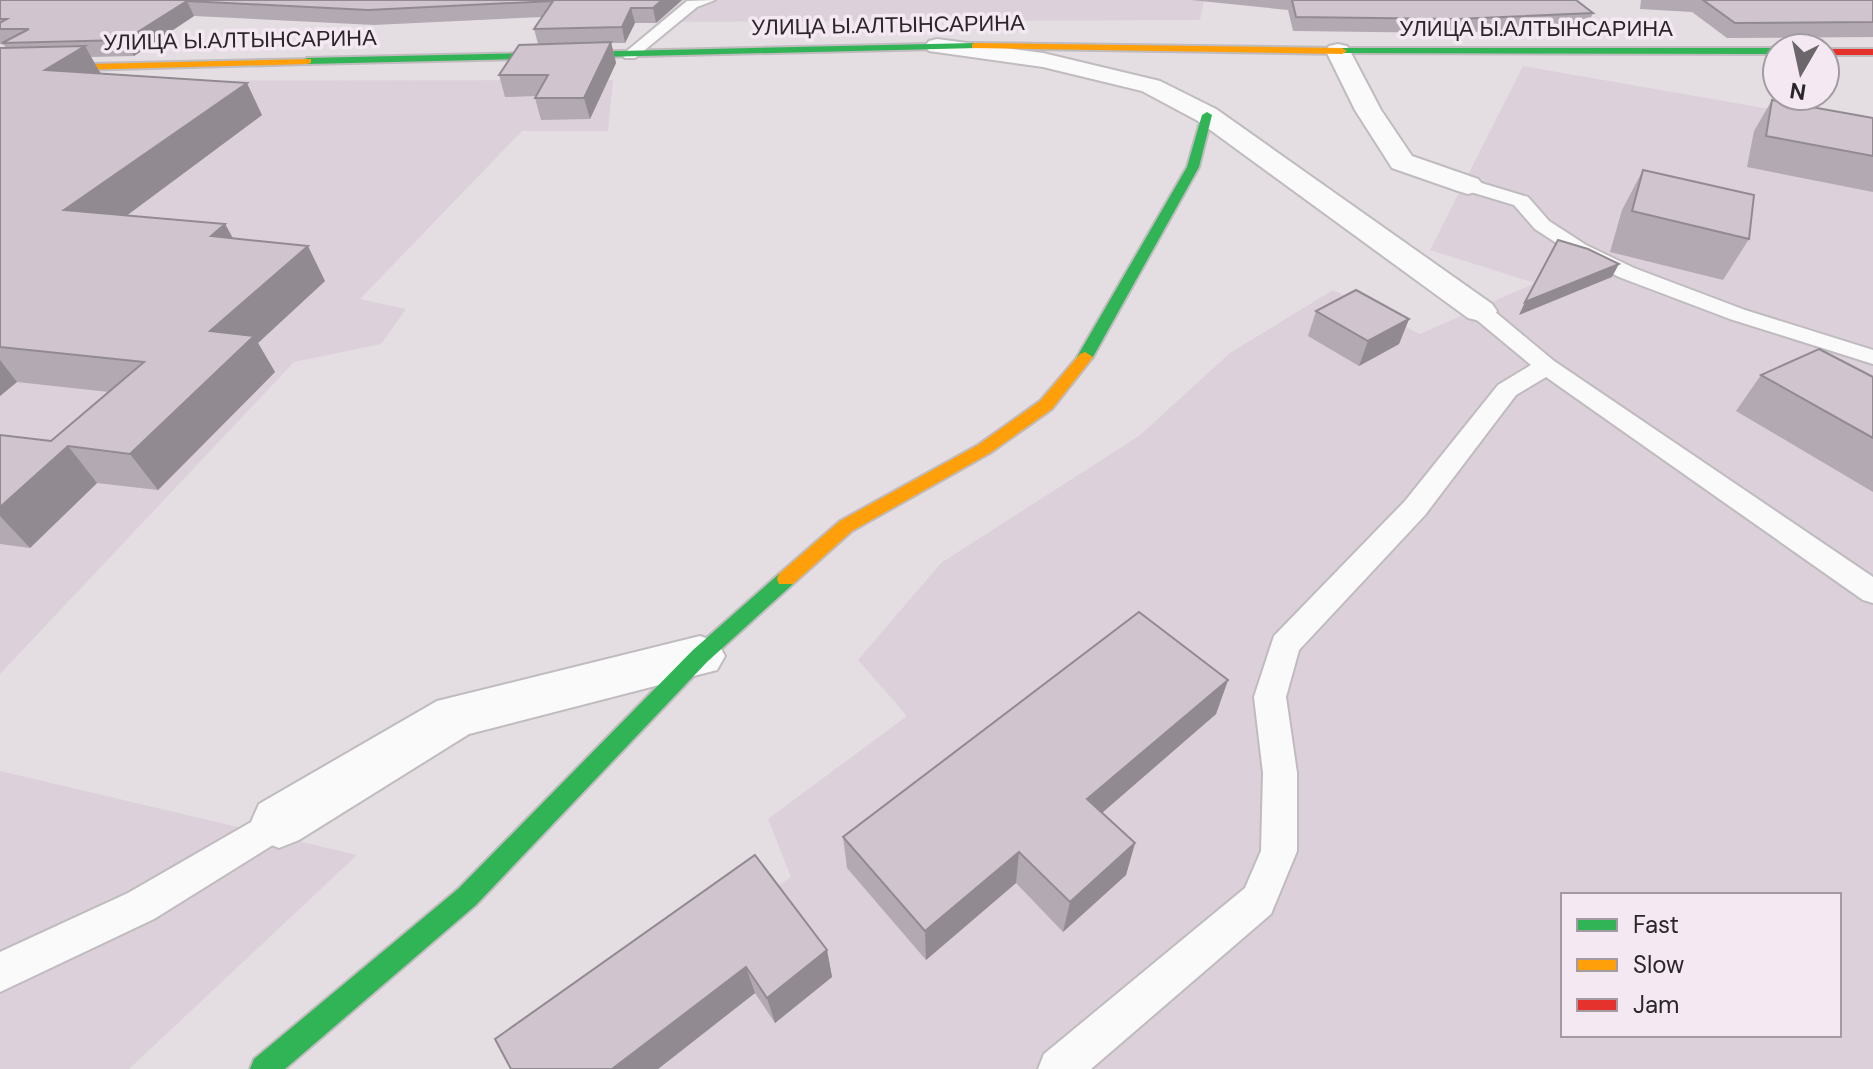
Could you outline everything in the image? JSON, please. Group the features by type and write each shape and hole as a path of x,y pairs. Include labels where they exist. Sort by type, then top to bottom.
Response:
{"street":[{"name":"УЛИЦА Ы.АЛТЫНСАРИНА","path":"0,69 935,45 1338,51 1761,51"},
{"path":"935,45 1043,60 1151,86 1207,115 1480,311"},
{"path":"1338,51 1368,110 1402,162 1468,185"},
{"path":"1841,52 1873,52"},
{"path":"264,1069 467,897 700,656 846,526 984,449 1046,405 1085,357 1193,167 1207,115"},
{"path":"279,822 455,716 700,656"}],"lane":[{"path":"630,55 692,4 708,0"},
{"path":"1468,185 1521,201 1528,216 1540,226 1587,255 1734,313 1873,357"},
{"path":"1480,311 1546,366 1873,592"},
{"path":"1059,1069 1258,901 1279,851 1280,773 1270,697 1285,645 1415,508 1507,390 1546,366"},
{"path":"0,972 141,906 279,822"}],"shaded area":[{"path":"647,0 1204,0 1200,20 620,22"},
{"path":"1523,66 1761,107 1761,112 1787,112 1873,127 1873,1069 518,1069 791,877 768,819 907,716 858,660 941,563 1139,436 1230,353 1333,290 1420,334 1535,283 1430,250"},
{"path":"613,80 608,131 522,131 360,299 406,309 381,344 294,362 0,674 0,81"},
{"path":"0,771 357,855 129,1069 0,1069"}],"building":[{"path":"0,0 662,0 653,8 631,8 622,27 534,29 553,1 368,10 187,1 125,40 2,43 29,29 0,29 0,23 7,19 0,19"},
{"path":"1292,0 1576,0 1593,13 1457,19 1296,17"},
{"path":"1703,0 1873,0 1873,22 1735,23"},
{"path":"611,42 584,98 535,98 548,75 499,75 519,45"},
{"path":"85,46 45,70 247,83 64,210 225,224 211,236 308,246 210,331 254,336 130,454 68,446 0,507 0,435 51,441 144,362 0,347 0,48"},
{"path":"1770,112 1839,112 1873,118 1873,156 1766,136"},
{"path":"1643,170 1754,195 1749,239 1632,211"},
{"path":"1558,240 1588,249 1619,264 1525,302"},
{"path":"1356,290 1409,319 1368,341 1316,311"},
{"path":"1819,349 1873,377 1873,438 1761,375"},
{"path":"1139,612 1228,680 1087,799 1135,843 1070,902 1019,852 925,931 843,837"},
{"path":"755,855 827,950 767,998 746,967 612,1069 511,1069 495,1039"}],"traffic: fast":[{"path":"307,61 975,46"},
{"path":"1342,51 1761,51"},
{"path":"1085,357 1193,167 1207,115"},
{"path":"264,1069 467,897 700,656 786,579"}],"traffic: slow":[{"path":"975,46 1342,51"},
{"path":"0,69 307,61"},
{"path":"786,579 846,526 984,449 1046,405 1085,357"}],"traffic: jam":[{"path":"1841,52 1873,52"}]}
